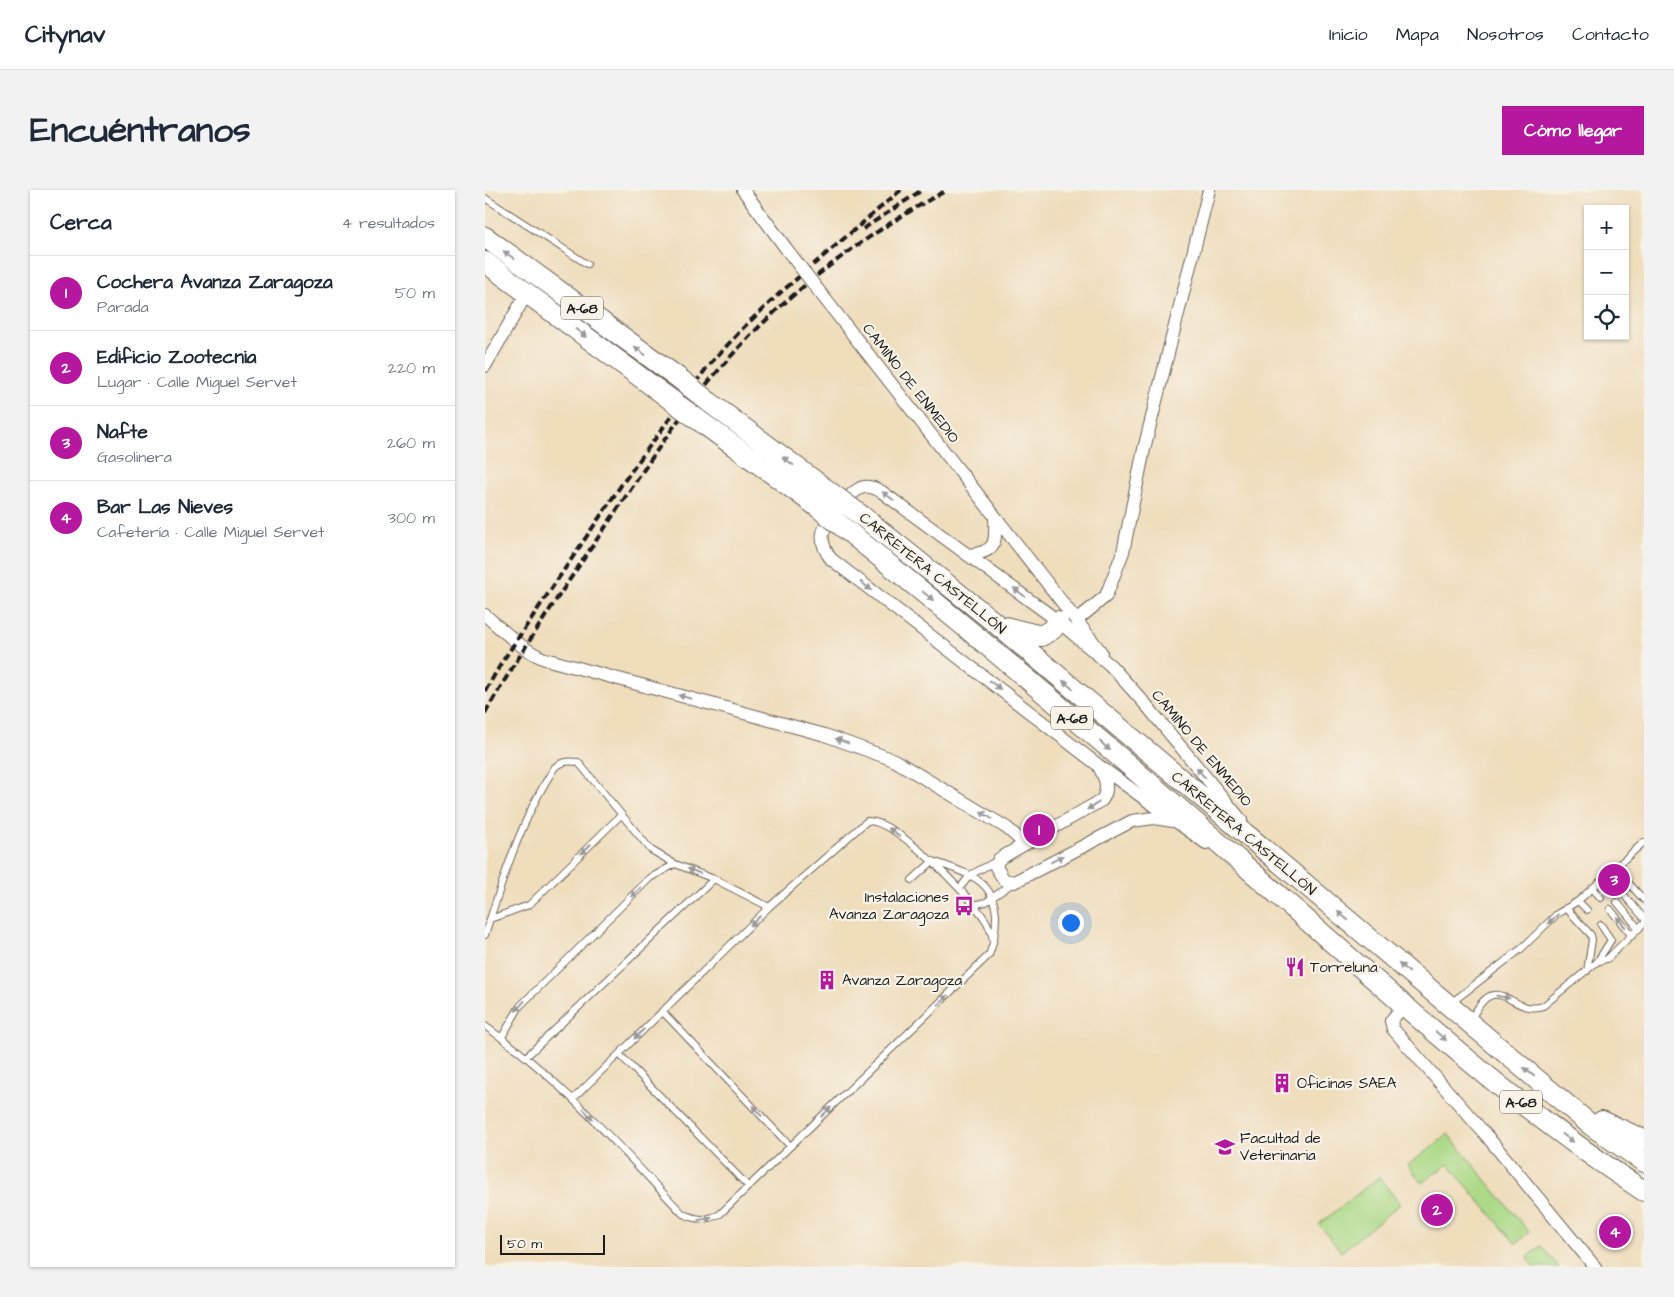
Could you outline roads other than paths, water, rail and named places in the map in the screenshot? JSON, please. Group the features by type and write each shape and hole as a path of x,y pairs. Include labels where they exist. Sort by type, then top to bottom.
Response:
{"highway":[{"name":"CARRETERA CASTELLÓN","path":"485,237 709,402 821,497 849,532 996,652 1292,906 1404,1005 1539,1117 1644,1191"},
{"name":"CARRETERA CASTELLÓN","path":"485,262 697,419 821,497 862,516 999,626 1231,824 1267,851 1592,1126 1644,1162"},
{"path":"999,626 1041,636 1068,621"},
{"path":"1567,1103 1644,1140"}],"street":[{"name":"CAMINO DE ENMEDIO","path":"743,190 1055,596 1068,621 1147,706 1267,851"},
{"path":"1068,621 1106,596 1123,552 1144,449 1209,190"},
{"path":"485,366 527,293"},
{"name":"CARRETERA CASTELLÓN","path":"1068,621 968,555 883,492 867,486 861,487 850,495 823,532 824,550 831,559 1098,765 1292,906"},
{"path":"968,555 983,553 991,548 996,539 995,517"},
{"path":"485,615 535,654 554,661 825,735 894,760 1007,828 1025,844"},
{"name":"CAMINO DE ENMEDIO","path":"1068,621 1111,666"},
{"path":"1098,765 1107,791 1102,800 999,859 995,867 1006,882 1014,882 1132,821 1154,818 1177,822"},
{"path":"1404,1005 1393,1018 1391,1024 1595,1267"}],"lane":[{"path":"485,198 587,264"},
{"path":"485,935 505,873 530,813 555,767 560,762 578,762 651,850 675,864 714,879 769,907"},
{"path":"490,918 529,905 621,815"},
{"path":"573,1099 769,907 867,821 881,823 933,861 960,888 985,919 993,940"},
{"path":"1448,1005 1488,975 1566,908 1578,901 1644,842"},
{"path":"960,888 969,875 999,859"},
{"path":"485,1026 527,1056 573,1099 683,1214 696,1220 710,1219 720,1214 985,961 993,940 995,913 993,897 985,885 969,875 933,861"},
{"path":"912,880 933,861"},
{"path":"502,1037 520,1006 650,878 675,864"},
{"path":"1615,868 1644,900"},
{"path":"1607,875 1615,884"},
{"path":"527,1056 714,879"},
{"path":"1600,881 1608,891"},
{"path":"973,905 980,905 1014,882"},
{"path":"1592,888 1601,898"},
{"path":"1625,895 1644,918"},
{"path":"1578,901 1587,910"},
{"path":"1617,902 1639,929"},
{"path":"1566,908 1591,935 1593,944 1587,970"},
{"path":"1610,909 1632,936"},
{"path":"1597,962 1607,959 1644,923"},
{"path":"1470,1023 1478,1006 1487,997 1505,997 1527,1007 1537,1008 1549,1002 1597,962 1611,940 1601,925"},
{"path":"662,1011 790,1146"},
{"path":"619,1054 748,1186"}],"railway":[{"path":"485,691 504,659 622,484 708,366 745,326 780,293 901,190"},
{"path":"863,229 922,190"},
{"path":"485,713 543,620 672,429 717,372 768,318 823,270 883,228 947,190"}],"place":[{"name":"Cochera Avanza Zaragoza","path":"1039,830"},
{"name":"Nafte","path":"1614,880"},
{"name":"Instalaciones Avanza Zaragoza","path":"964,906"},
{"name":"Torreluna","path":"1295,967"},
{"name":"Avanza Zaragoza","path":"827,980"},
{"name":"Oficinas SAEA","path":"1282,1083"},
{"name":"Facultad de Veterinaria","path":"1225,1147"},
{"name":"Edificio Zootecnia","path":"1437,1210"},
{"name":"Bar Las Nieves","path":"1615,1232"}]}
